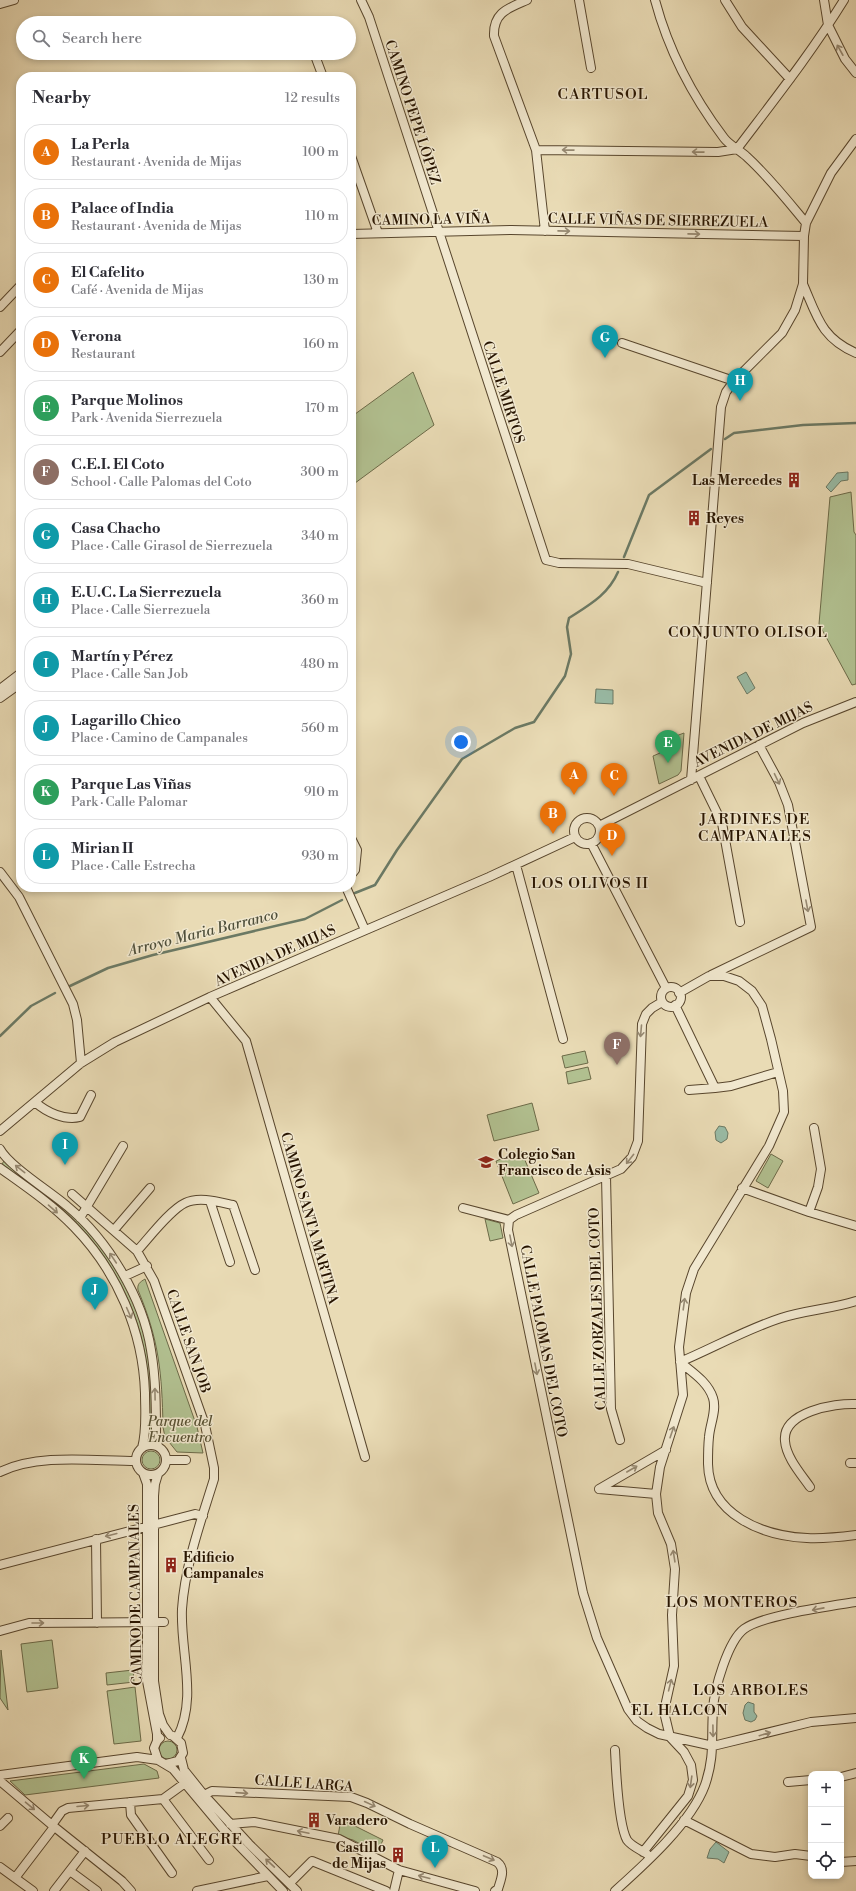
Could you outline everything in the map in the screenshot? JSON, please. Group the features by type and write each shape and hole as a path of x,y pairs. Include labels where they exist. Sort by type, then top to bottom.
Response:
{"street":[{"path":"0,4 14,0"},
{"name":"CAMINO PEPE LÓPEZ","path":"361,0 369,17 438,232"},
{"path":"527,0 506,10 498,17 494,26 494,36 536,150 545,230"},
{"path":"579,0 591,68"},
{"path":"655,0 669,44 689,83 724,138 746,156 774,184 806,223"},
{"path":"725,0 742,27 790,79"},
{"path":"824,0 828,25 845,58 856,72"},
{"path":"536,150 718,152 737,149 790,79 844,0"},
{"path":"317,60 321,72"},
{"path":"691,780 721,407 726,392 734,381 782,333 795,310 803,284 804,236 806,223 831,173 856,139"},
{"path":"356,170 378,233"},
{"name":"CAMINO LA VIÑA","path":"356,234 511,230"},
{"name":"CALLE VIÑAS DE SIERREZUELA","path":"511,230 804,236"},
{"name":"CALLE MIRTOS","path":"438,232 546,560 559,563 628,564 707,583"},
{"path":"803,284 824,330 833,341 856,353"},
{"path":"0,307 16,290"},
{"path":"0,352 16,335"},
{"path":"622,344 734,381"},
{"path":"0,688 16,677"},
{"path":"0,698 16,687"},
{"name":"AVENIDA DE MIJAS","path":"599,826 807,720 856,702"},
{"path":"679,993 709,976 811,927 788,805 779,782 759,745"},
{"path":"698,776 722,823 740,922"},
{"path":"580,820 592,820 599,826 599,836 595,842 585,844 580,843 575,837 574,828 580,820"},
{"name":"AVENIDA DE MIJAS","path":"0,1138 2,1129 81,1063 115,1042 210,997 516,865 575,837"},
{"path":"591,843 666,988"},
{"path":"356,848 356,860"},
{"path":"516,865 563,1038"},
{"path":"0,872 19,897 73,1004 77,1020 81,1063"},
{"path":"348,892 365,930"},
{"path":"670,1737 665,1716 666,1702 674,1666 672,1615 675,1569 672,1544 658,1513 656,1494 660,1467 683,1395 679,1347 686,1293 694,1269 769,1146 784,1112 783,1091 762,1006 752,991 739,981 724,976 709,976"},
{"path":"666,988 675,988 679,993 680,999 675,1005 667,1006 662,1002 661,996 666,988"},
{"name":"CAMINO SANTA MARTINA","path":"210,997 246,1041 365,1457"},
{"path":"463,1208 509,1220 516,1215 606,1176 624,1166 632,1157 636,1149 640,1127 639,1080 642,1024 646,1014 662,1002"},
{"path":"675,1005 715,1088"},
{"path":"689,1090 731,1086 778,1072"},
{"path":"35,1102 45,1111 73,1119 80,1117 92,1095"},
{"path":"809,1212 818,1187 820,1169 814,1128"},
{"path":"80,1218 88,1207 123,1146"},
{"path":"0,1149 18,1168 80,1218 104,1245 125,1276 142,1315 151,1349 155,1382 156,1438 158,1446 164,1452 167,1460 164,1468 158,1474 153,1476 143,1473 138,1468 136,1461 137,1454 142,1448 145,1438 144,1383 141,1352 131,1319 115,1282 95,1252 73,1226 43,1200 0,1168"},
{"name":"CALLE ZORZALES DEL COTO","path":"606,1176 611,1409 620,1440"},
{"path":"114,1230 150,1188"},
{"path":"742,1188 809,1212 856,1226"},
{"name":"CALLE SAN JOB","path":"72,1194 137,1251 147,1266 154,1281 205,1425 214,1468 214,1479 191,1559 182,1608 187,1710 174,1736"},
{"path":"137,1251 175,1210 185,1202 196,1200 210,1201 233,1205 255,1270"},
{"path":"210,1201 230,1262"},
{"name":"CALLE PALOMAS DEL COTO","path":"509,1220 508,1230 583,1593 597,1638 628,1709 637,1721 647,1728 670,1737 713,1746"},
{"path":"125,1276 147,1266"},
{"path":"680,1362 780,1318 798,1313 838,1307 856,1301"},
{"path":"680,1362 700,1379 710,1391 713,1399 714,1408 709,1437 709,1477 719,1502 730,1513 761,1528 788,1536 825,1539 856,1535"},
{"path":"810,1487 787,1450 785,1433 789,1425 794,1420 818,1409 833,1405 856,1404"},
{"path":"142,1448 150,1445 158,1446"},
{"path":"656,1494 599,1489 666,1450"},
{"path":"0,1472 28,1462 59,1460 136,1461"},
{"path":"167,1460 186,1460"},
{"name":"CAMINO DE CAMPANALES","path":"143,1473 147,1484 151,1525"},
{"name":"CAMINO DE CAMPANALES","path":"155,1745 157,1734 148,1681 151,1525 155,1484 158,1474"},
{"path":"0,1565 195,1514 203,1516"},
{"path":"96,1539 97,1623"},
{"path":"615,1891 651,1856 684,1820 694,1806 705,1785 711,1762 713,1746 713,1709 718,1680 728,1653 737,1636 743,1630 758,1622 781,1616 856,1602"},
{"name":"CAMINO DE CAMPANALES","path":"150,1622 154,1681 159,1714 163,1724 174,1736"},
{"path":"0,1631 29,1623 164,1622"},
{"path":"713,1746 811,1722 856,1718"},
{"path":"138,1757 155,1745 164,1736 174,1736 183,1748 181,1758 184,1770 230,1824 297,1891"},
{"name":"CALLE PALOMAS DEL COTO","path":"643,1852 688,1796 692,1780 691,1764 684,1752 670,1737"},
{"path":"155,1745 158,1760"},
{"path":"615,1750 620,1811 624,1832 627,1840 651,1856"},
{"path":"0,1775 138,1757 158,1760 174,1769 224,1830 283,1891"},
{"path":"166,1764 172,1764 181,1758"},
{"path":"844,1776 856,1773"},
{"path":"788,1782 808,1780"},
{"path":"0,1781 53,1826 122,1881 131,1891"},
{"path":"15,1878 53,1826 62,1811 68,1808 163,1799 184,1783"},
{"name":"CALLE LARGA","path":"204,1795 212,1791 351,1797 497,1862 501,1865 502,1873 498,1889 495,1891"},
{"path":"163,1799 209,1860"},
{"path":"130,1802 131,1815 172,1873"},
{"path":"0,1826 8,1818"},
{"path":"684,1820 751,1854 775,1857 795,1854 808,1856"},
{"path":"230,1824 254,1822 340,1840 399,1870 475,1891"},
{"path":"54,1891 85,1851"},
{"path":"290,1883 312,1861 386,1891"},
{"path":"844,1862 856,1861"},
{"path":"0,1867 33,1891"},
{"path":"394,1891 399,1870"},
{"path":"70,1871 97,1891"},
{"path":"197,1891 268,1876"}],"green space":[{"path":"413,372 434,425 356,482 356,413"},
{"path":"851,492 854,532 856,535 856,684 852,685 819,624 830,497"},
{"path":"684,733 681,771 678,775 659,784 653,756 660,753 657,743"},
{"path":"585,1051 588,1063 565,1068 562,1056"},
{"path":"588,1067 591,1079 568,1084 566,1072"},
{"path":"532,1103 539,1130 494,1141 487,1115"},
{"path":"521,1151 539,1193 513,1204 496,1161"},
{"path":"771,1154 783,1161 768,1188 756,1181"},
{"path":"4,1161 78,1220 102,1248 123,1280 138,1315 148,1350 152,1405 152,1438 149,1438 148,1383 144,1350 133,1311 125,1292 104,1256 78,1224 63,1210 2,1164"},
{"path":"485,1219 500,1223 503,1238 490,1241"},
{"name":"Parque del Encuentro","path":"145,1279 197,1427 203,1453 177,1452 165,1437 158,1357 151,1325 138,1290 139,1283"},
{"path":"151,1451 157,1454 160,1460 157,1466 151,1469 145,1466 142,1460 145,1454"},
{"path":"52,1640 58,1688 27,1692 21,1644"},
{"path":"1,1650 8,1710 0,1698"},
{"path":"133,1670 134,1682 107,1685 106,1673"},
{"path":"135,1687 141,1741 114,1744 107,1691"},
{"path":"168,1741 175,1743 177,1750 175,1757 168,1759 161,1757 159,1750 161,1743"},
{"path":"144,1764 157,1771 159,1778 25,1795 10,1781"},
{"path":"341,1819 383,1840 377,1853 353,1840 338,1836"}],"shaded area":[{"path":"848,472 848,480 841,481 831,492 826,487 837,473"},
{"path":"746,672 755,688 747,694 737,677"},
{"path":"596,689 613,690 613,704 595,703"},
{"path":"719,1126 725,1127 728,1133 727,1139 721,1143 716,1140 715,1132"},
{"path":"748,1702 754,1704 754,1712 757,1716 755,1720 751,1722 745,1720 743,1713 745,1705"},
{"path":"716,1842 729,1852 724,1863 718,1859 707,1858 710,1849"}],"waterway":[{"name":"Arroyo Maria Barranco","path":"725,439 734,433 803,425 856,423"},
{"name":"Arroyo Maria Barranco","path":"624,557 649,495 711,449"},
{"name":"Arroyo Maria Barranco","path":"355,893 375,885 397,850 462,759 515,728 534,722 565,676 571,654 567,627 569,618 597,599 609,587 618,572"},
{"name":"Arroyo Maria Barranco","path":"70,986 108,968 153,955 305,919 342,900"},
{"name":"Arroyo Maria Barranco","path":"0,1036 31,1006 55,993"}],"place":[{"name":"Casa Chacho","path":"605,358"},
{"name":"E.U.C. La Sierrezuela","path":"740,401"},
{"name":"Las Mercedes","path":"794,480"},
{"name":"Reyes","path":"694,518"},
{"name":"Parque Molinos","path":"668,763"},
{"name":"La Perla","path":"574,795"},
{"name":"El Cafelito","path":"614,796"},
{"name":"Palace of India","path":"553,834"},
{"name":"Verona","path":"612,856"},
{"name":"C.E.I. El Coto","path":"617,1065"},
{"name":"Colegio San Francisco de Asis","path":"486,1162"},
{"name":"Martín y Pérez","path":"65,1165"},
{"name":"Lagarillo Chico","path":"95,1310"},
{"name":"Edificio Campanales","path":"171,1565"},
{"name":"Parque Las Viñas","path":"84,1779"},
{"name":"Varadero","path":"314,1820"},
{"name":"Castillo de Mijas","path":"398,1855"},
{"name":"Mirian II","path":"435,1868"}],"district":[{"name":"CARTUSOL","path":"603,94"},
{"name":"CONJUNTO OLISOL","path":"748,632"},
{"name":"JARDINES DE CAMPANALES","path":"755,828"},
{"name":"LOS OLIVOS II","path":"590,883"},
{"name":"LOS MONTEROS","path":"732,1602"},
{"name":"LOS ARBOLES","path":"751,1690"},
{"name":"EL HALCON","path":"680,1710"},
{"name":"PUEBLO ALEGRE","path":"172,1839"}]}
